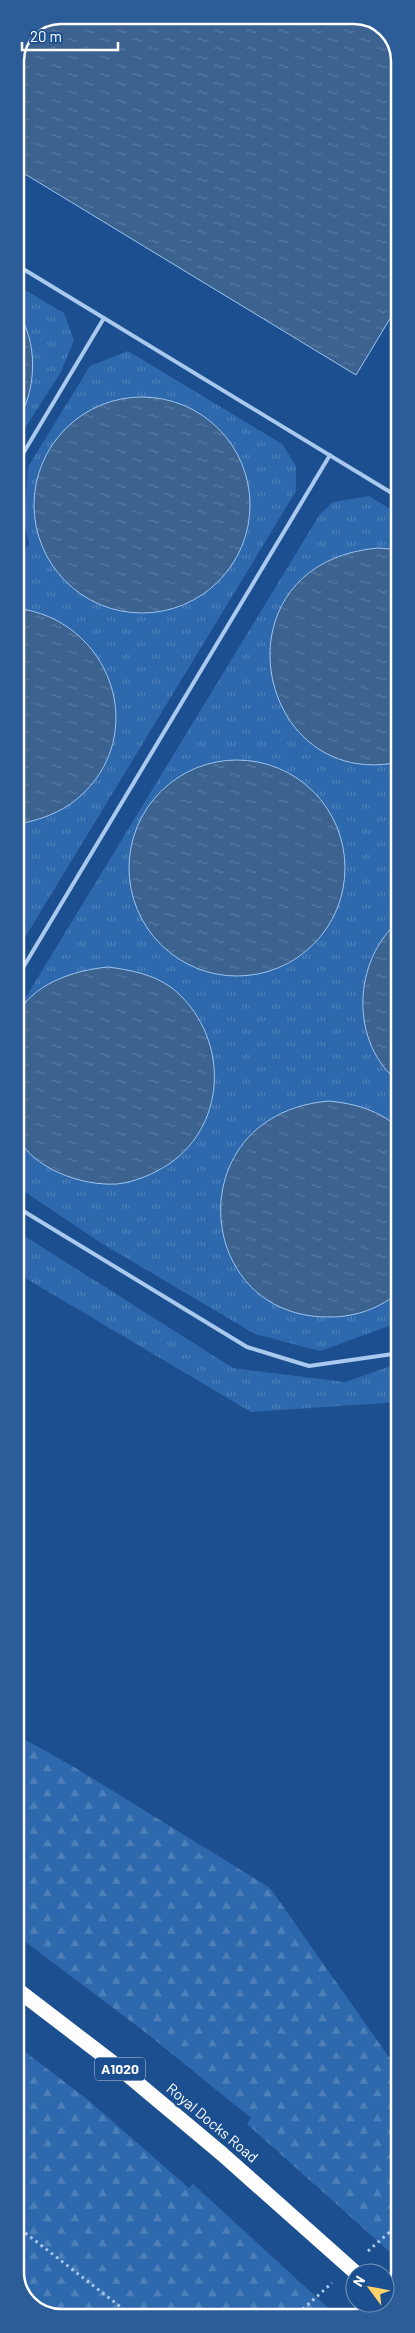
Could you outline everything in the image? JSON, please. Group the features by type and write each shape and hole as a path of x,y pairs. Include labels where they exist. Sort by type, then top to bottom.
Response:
{"highway":[{"name":"Royal Docks Road","path":"24,1995 117,2066 221,2153 345,2263"}],"lane":[{"path":"24,269 391,492"},
{"path":"24,452 104,318"},
{"path":"24,966 330,455"},
{"path":"24,1212 247,1348 309,1366 391,1354"}],"path":[{"path":"24,2232 122,2309"}],"green space":[{"path":"24,289 64,313 74,340 61,372 24,430"},
{"path":"128,351 282,444 296,466 296,491 24,939 24,551 29,544 24,522 28,467 90,366"},
{"path":"369,496 391,509 391,1325 320,1351 255,1334 101,1243 24,1191 24,1000 320,514 333,502"},
{"path":"24,1236 233,1368 345,1382 391,1366 391,1403 251,1412 24,1277"},
{"path":"24,1739 74,1767 270,1888 391,2060 391,2253 247,2124 251,2118 145,2032 24,1941"},
{"path":"24,2051 88,2100 189,2188 193,2184 329,2309 53,2309 40,2303 31,2295 24,2277"}],"water":[{"path":"53,24 362,24 375,30 385,40 391,56 391,317 356,375 24,173 24,53 30,40 40,30"},
{"path":"24,324 29,336 33,367 28,398 24,408"},
{"path":"153,397 183,405 193,410 211,421 226,436 242,464 250,494 250,516 242,546 226,574 211,589 183,605 163,611 131,613 101,605 91,600 73,589 58,574 42,546 36,526 34,494 42,464 47,454 58,436 73,421 101,405 121,399"},
{"path":"378,548 391,549 391,762 350,762 311,744 285,712 271,672 273,630 290,592 325,563"},
{"path":"24,610 48,616 75,633 96,656 110,683 116,713 113,744 100,773 77,799 64,808 24,822"},
{"path":"248,760 278,768 288,773 306,784 321,799 337,827 345,857 345,879 337,909 321,937 306,952 278,968 258,974 226,976 196,968 186,963 168,952 153,937 137,909 131,889 129,857 137,827 142,817 153,799 168,784 196,768 216,762"},
{"path":"391,930 391,1074 383,1066 372,1047 365,1025 363,1002 365,979 373,957 384,937"},
{"path":"108,967 133,971 165,983 190,1007 204,1029 212,1052 214,1077 212,1102 203,1125 189,1146 169,1164 157,1171 144,1177 117,1184 88,1182 59,1173 46,1166 24,1147 24,1005 32,996 55,981 68,975"},
{"path":"329,1101 367,1109 391,1121 391,1298 376,1307 340,1317 284,1309 250,1286 229,1253 221,1215 226,1176 246,1141 280,1114"}]}
